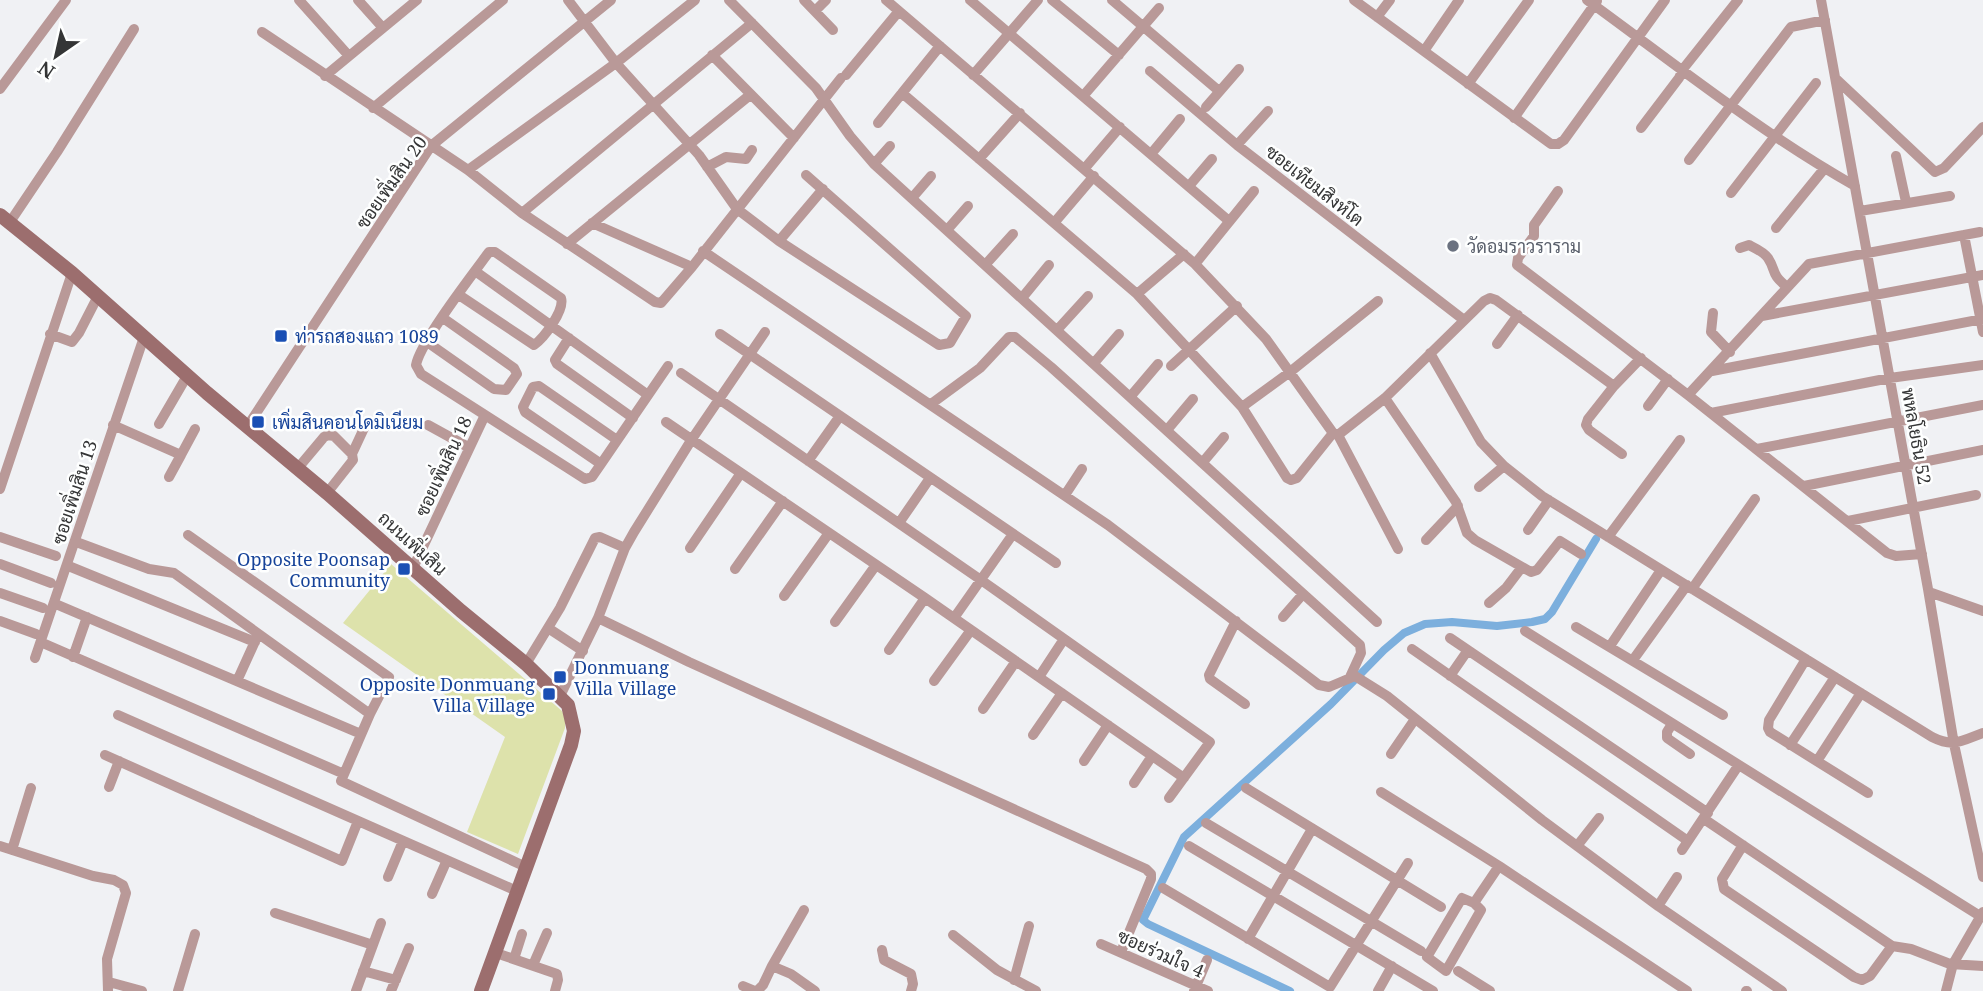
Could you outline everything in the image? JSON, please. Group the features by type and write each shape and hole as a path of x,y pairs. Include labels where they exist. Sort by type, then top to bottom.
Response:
{"street":[{"path":"0,89 66,0"},
{"path":"299,0 349,56"},
{"path":"358,0 383,28"},
{"path":"325,76 417,0"},
{"path":"373,107 503,0"},
{"path":"568,0 616,63 707,167 737,209 779,241 939,345 950,343 966,316 806,175"},
{"name":"ซอยเพิ่มสิน 20","path":"247,427 431,146 611,0"},
{"path":"468,170 616,63 695,0"},
{"path":"729,0 824,98 850,136 874,164 1377,622"},
{"path":"804,0 833,30"},
{"path":"814,11 826,0"},
{"path":"886,0 1184,254 1237,306 1336,434 1398,549"},
{"path":"970,0 1229,221"},
{"path":"974,75 1038,0"},
{"path":"1052,0 1119,55"},
{"path":"1112,0 1219,92"},
{"path":"1354,0 1551,144 1564,140 1665,0"},
{"path":"1377,17 1390,0"},
{"path":"1424,51 1459,0"},
{"path":"1468,84 1529,0"},
{"path":"1641,128 1679,78 1682,69 1738,0"},
{"name":"พหลโยธิน 52","path":"1821,0 1914,508 1954,744 1983,877"},
{"path":"1514,118 1593,2 1637,37 1775,135 1824,169 1855,186"},
{"path":"1084,95 1159,8"},
{"path":"262,32 468,170 567,244 655,302 661,303 824,98 899,11"},
{"path":"1689,160 1791,27 1825,20"},
{"path":"523,213 752,23"},
{"path":"5,219 57,152 134,29"},
{"path":"878,122 940,46"},
{"path":"712,55 793,138"},
{"path":"1206,107 1239,69"},
{"name":"ซอยเทียมสิงห์โต","path":"1150,71 1237,145 1464,320"},
{"path":"1836,79 1936,172 1941,171 1983,127"},
{"path":"1731,193 1816,83"},
{"path":"902,93 1137,294 1242,407 1291,480 1297,478 1336,434 1385,398 1490,298 1614,386"},
{"path":"567,244 750,95"},
{"path":"1237,145 1268,111"},
{"path":"979,159 1020,113"},
{"path":"1151,154 1180,119"},
{"path":"1085,168 1120,127"},
{"path":"874,164 890,146"},
{"path":"707,167 726,158 746,159 752,150"},
{"path":"1895,156 1906,202"},
{"path":"1189,186 1212,159"},
{"path":"1776,228 1824,169"},
{"path":"912,198 931,176"},
{"path":"1054,223 1094,176"},
{"path":"779,241 823,188"},
{"path":"1195,264 1254,191"},
{"path":"1558,191 1534,225 1534,236 1518,258 1517,265 1641,358 1891,555 1922,554"},
{"path":"1860,211 1950,196"},
{"path":"947,230 968,206"},
{"name":"ถนนเพิ่มสิน","path":"5,219 72,273 187,376 526,664 569,705 574,731 562,771 481,991"},
{"path":"592,223 692,267"},
{"path":"1688,395 1809,264 1980,232"},
{"path":"986,264 1013,234"},
{"path":"1964,235 1983,332"},
{"path":"1740,248 1749,245 1768,257 1774,275 1787,287"},
{"path":"459,295 531,345 537,344 561,307 561,298 492,251 475,271 443,317 416,361 418,370 585,479 592,477 668,366"},
{"path":"703,251 1065,495 1324,688 1355,678"},
{"path":"1137,294 1184,254"},
{"path":"1022,298 1049,265"},
{"path":"475,271 648,395"},
{"path":"0,489 72,273"},
{"path":"1762,316 1983,275"},
{"path":"50,334 72,342 98,296"},
{"path":"1057,330 1088,296"},
{"path":"1242,407 1378,301"},
{"path":"1171,366 1237,306"},
{"path":"1713,313 1711,332 1730,352"},
{"path":"1497,344 1517,315"},
{"path":"427,342 494,388 506,390 516,378 514,368 443,317"},
{"path":"1712,371 1982,319"},
{"path":"560,696 598,618 625,548 692,439 765,332"},
{"path":"720,334 1056,563"},
{"path":"1094,363 1119,334"},
{"name":"ซอยเพิ่มสิน 13","path":"34,658 145,337"},
{"path":"931,404 980,368 1006,340 1015,337 1360,645 1361,653 1355,678"},
{"path":"569,338 556,356 557,364 633,418"},
{"path":"1430,353 1481,442 1504,466 1549,500 1943,743 1954,744 1983,733"},
{"path":"1622,454 1586,425 1614,386 1641,358"},
{"path":"1130,397 1158,364"},
{"path":"1711,413 1890,378 1983,365"},
{"path":"681,373 1210,742 1169,798"},
{"path":"159,425 187,376"},
{"path":"1648,406 1668,379"},
{"path":"601,464 525,412 525,399 533,387 539,386 617,440"},
{"path":"1385,398 1458,506 1467,533 1475,540 1534,572 1560,541 1581,554"},
{"path":"1167,430 1193,399"},
{"path":"1757,449 1983,405"},
{"name":"ซอยเพิ่มสิน 18","path":"414,568 468,447 492,416"},
{"path":"808,461 840,416"},
{"path":"666,422 971,629 1184,778"},
{"path":"327,493 350,466 352,454 366,424"},
{"path":"113,425 181,455"},
{"path":"428,425 468,447"},
{"path":"169,477 195,429"},
{"path":"298,468 328,435 334,436 352,454"},
{"path":"1202,462 1224,437"},
{"path":"1608,537 1680,440"},
{"path":"1804,486 1983,450"},
{"path":"1479,487 1504,466"},
{"path":"1065,495 1082,469"},
{"path":"690,548 741,473"},
{"path":"899,523 930,478"},
{"path":"1848,521 1976,495"},
{"path":"1633,660 1755,499"},
{"path":"1528,530 1549,500"},
{"path":"735,569 783,501"},
{"path":"1426,540 1458,506"},
{"path":"784,596 829,533"},
{"path":"954,618 1013,534"},
{"path":"188,535 388,677 341,781 526,867"},
{"path":"0,537 56,556"},
{"path":"526,664 595,538 600,537 625,548"},
{"path":"79,543 149,569 174,573 256,638 370,714"},
{"path":"0,564 51,583"},
{"path":"835,622 876,565"},
{"path":"71,567 256,638"},
{"path":"1489,603 1506,588 1522,567"},
{"path":"1610,646 1661,570"},
{"path":"1929,592 1982,607"},
{"path":"0,593 43,608"},
{"path":"1283,617 1303,594"},
{"path":"889,650 925,598"},
{"path":"58,605 361,734"},
{"path":"73,657 87,617"},
{"path":"598,618 699,667 1146,869 1151,874 1151,879 1121,952"},
{"path":"0,621 36,634"},
{"path":"1236,621 1209,675 1210,679 1245,704"},
{"path":"1576,627 1723,715"},
{"path":"548,628 583,650"},
{"path":"934,681 971,629"},
{"path":"1525,631 1738,766 1982,914 1953,964 1946,991"},
{"path":"237,681 256,638"},
{"path":"1450,638 1706,816 1743,845 1892,946 1912,949 1953,964 1983,967"},
{"path":"1039,677 1064,639"},
{"path":"45,645 344,774"},
{"path":"1412,649 1685,846 1738,766"},
{"path":"1450,676 1468,650"},
{"path":"1806,659 1769,720 1768,728 1770,732 1868,793"},
{"path":"983,709 1016,661"},
{"path":"1790,745 1835,677"},
{"path":"1355,678 1415,719 1658,906 1782,991"},
{"path":"1033,735 1062,693"},
{"path":"1817,761 1861,693"},
{"path":"118,715 517,891"},
{"path":"1391,754 1415,719"},
{"path":"1672,724 1667,738 1690,754"},
{"path":"1084,761 1108,726"},
{"path":"105,755 342,861 358,821"},
{"path":"1134,783 1152,756"},
{"path":"109,787 119,761"},
{"path":"12,850 31,788"},
{"path":"1246,788 1441,907"},
{"path":"1381,792 1499,866 1687,991"},
{"path":"1577,846 1599,818"},
{"path":"1206,823 1421,951"},
{"path":"1248,939 1271,895 1312,829"},
{"path":"388,877 403,841"},
{"path":"1743,845 1722,879 1722,884 1724,889 1756,911 1862,979 1870,976 1892,946"},
{"path":"0,846 93,876 114,880 124,886 125,893 107,959 108,986 142,991"},
{"path":"1189,846 1430,990"},
{"path":"432,894 447,860"},
{"path":"1163,888 1326,986 1332,986 1369,920 1408,863"},
{"path":"1474,903 1499,866"},
{"path":"1658,906 1677,877"},
{"path":"1462,898 1474,903 1481,910 1446,971 1427,957 1462,898"},
{"path":"743,986 756,991 763,985 804,910"},
{"path":"275,913 373,945"},
{"path":"356,991 381,923"},
{"path":"1014,980 1029,926"},
{"path":"514,959 523,933"},
{"path":"533,965 547,933"},
{"path":"178,991 194,934"},
{"path":"953,935 997,970 1036,991"},
{"name":"ซอยร่วมใจ 4","path":"1101,944 1195,988 1208,991"},
{"path":"391,991 409,948"},
{"path":"882,950 884,960 911,974 911,991"},
{"path":"496,953 557,974 555,991"},
{"path":"1195,988 1207,960"},
{"path":"772,966 791,974 815,991"},
{"path":"1378,991 1392,967"},
{"path":"363,971 396,980"},
{"path":"1458,971 1490,991"}],"green space":[{"path":"391,564 562,711 565,728 518,854 467,832 505,737 343,623"}],"waterway":[{"path":"1290,991 1143,920 1184,837 1331,704 1404,633 1425,624 1452,622 1497,626 1545,619 1552,612 1596,539"}],"place":[{"name":"วัดอมราวราราม","path":"1453,246"},
{"name":"ท่ารถสองแถว 1089","path":"281,336"},
{"name":"เพิ่มสินคอนโดมิเนียม","path":"258,422"},
{"name":"Opposite Poonsap Community","path":"404,569"},
{"name":"Donmuang Villa Village","path":"560,677"},
{"name":"Opposite Donmuang Villa Village","path":"549,694"}]}
